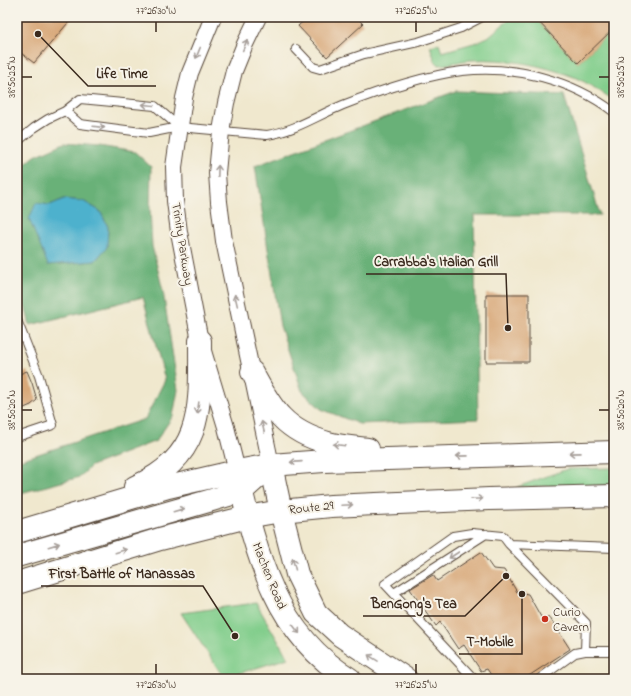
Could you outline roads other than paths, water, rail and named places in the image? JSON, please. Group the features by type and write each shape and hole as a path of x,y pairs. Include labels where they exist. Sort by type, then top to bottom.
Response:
{"main road":[{"path":"79,512 151,480 171,465 182,452 192,433 200,397 200,341"},
{"path":"252,372 268,401 285,421 307,435 330,444 433,457"},
{"path":"17,556 212,500 239,481 272,465 324,460 614,452"},
{"name":"Machen Road","path":"272,465 281,511 297,574 316,613 340,635 406,679"},
{"path":"17,532 79,512 168,487 239,481"},
{"name":"Machen Road","path":"239,481 247,517 265,572 284,612 308,644 333,668 350,679"},
{"name":"Route 29","path":"17,583 160,539 247,517 281,511 339,506 489,499 614,496"}],"street":[{"name":"Trinity Parkway","path":"213,17 190,74 179,127 174,167 175,201 178,232 200,341 226,427 239,481"},
{"path":"258,17 234,71 221,131 217,173 224,241 272,465"}],"lane":[{"path":"296,49 313,67 320,69 364,54 418,42 461,28 482,17"},
{"path":"65,111 80,124 149,133 179,127 267,135 279,134 371,95 415,81 463,71 491,70 538,76 579,91 595,99 614,112"},
{"path":"17,142 34,128 65,111 80,99 155,106 179,127"},
{"path":"17,320 39,376 52,426 17,438"},
{"path":"474,679 386,584 453,536 472,532 503,536 586,623 584,651"},
{"path":"394,593 486,534"},
{"path":"509,544 614,548"},
{"path":"540,679 575,653 584,651 614,651"}],"water":[{"path":"64,199 83,201 100,211 108,227 107,247 95,261 48,265 29,219 36,203 50,205"}],"place":[{"name":"Life Time","path":"38,34"},
{"name":"Carrabba's Italian Grill","path":"508,328"},
{"name":"BenGong's Tea","path":"506,576"},
{"name":"T-Mobile","path":"522,594"},
{"name":"Curio Cavern","path":"545,619"},
{"name":"First Battle of Manassas","path":"235,636"}]}
